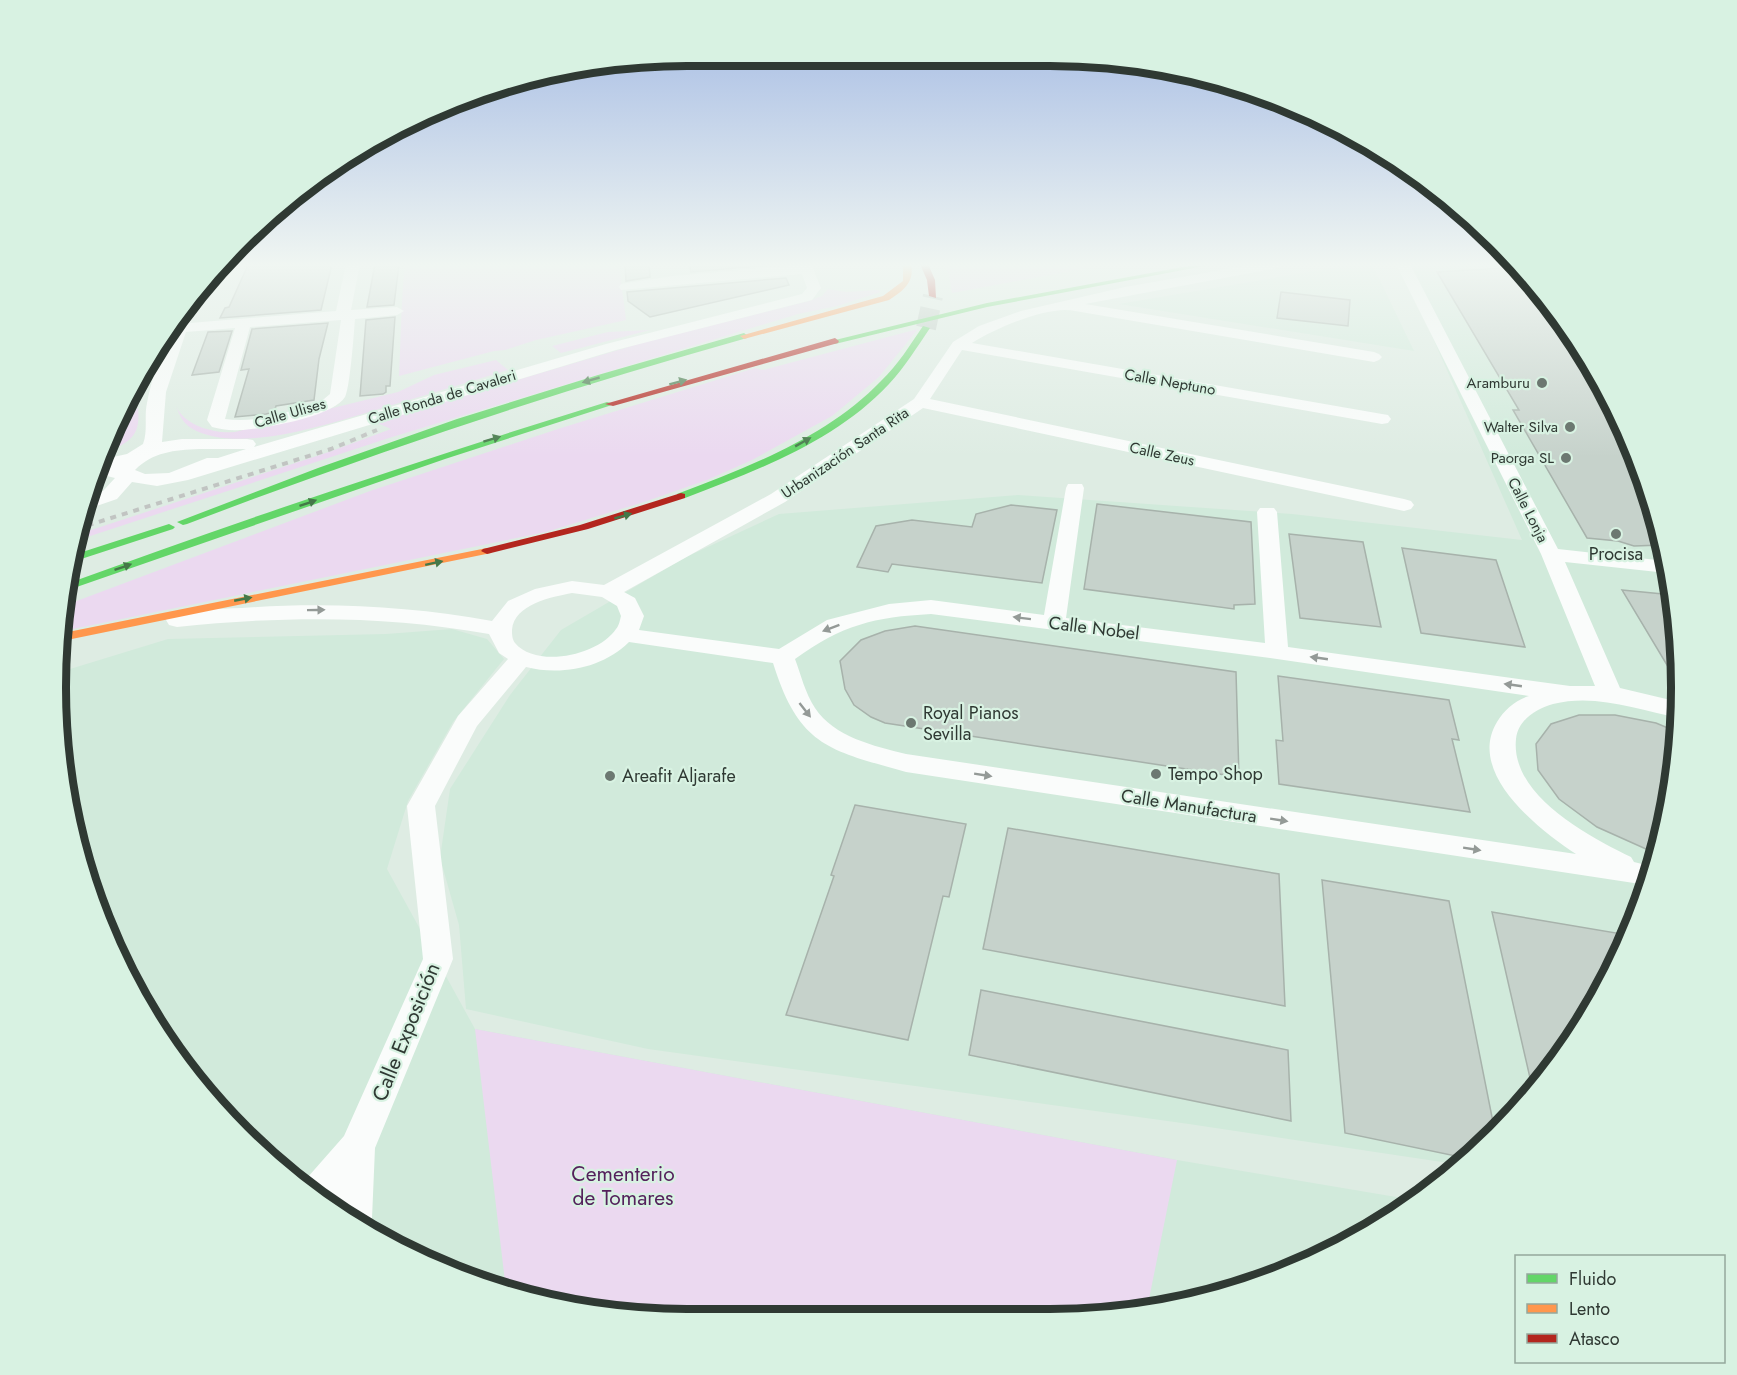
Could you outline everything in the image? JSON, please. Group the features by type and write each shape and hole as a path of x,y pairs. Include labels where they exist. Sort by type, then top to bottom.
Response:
{"main road":[{"path":"183,522 331,465 497,408 774,328"},
{"path":"75,585 470,446 669,384 886,328"},
{"path":"68,636 490,552 568,532 696,492 776,456 846,415 893,376 911,356 926,328"},
{"path":"80,557 558,402 808,333"}],"street":[{"name":"Calle Ulises","path":"242,328 216,420 222,425 241,426 333,401 338,395 347,328"},
{"name":"Calle Ronda de Cavaleri","path":"105,473 128,475 139,479 161,479 622,344 684,328"},
{"name":"Urbanización Santa Rita","path":"609,591 778,498 920,402 958,345 987,328"},
{"path":"1202,328 1374,357"},
{"name":"Calle Lonja","path":"1437,328 1551,554 1610,694"},
{"path":"111,457 135,446 147,434 155,413 167,360 179,331"},
{"name":"Calle Neptuno","path":"958,345 1382,419"},
{"name":"Calle Zeus","path":"920,402 1404,505"},
{"path":"155,413 176,429 220,448 219,456 199,469"},
{"path":"95,501 110,495 128,475 125,468 147,450 154,439 155,413"},
{"name":"Calle Ronda de Cavaleri","path":"108,463 174,445 273,442 318,434"},
{"path":"1054,622 1075,488"},
{"path":"1268,512 1277,652"},
{"path":"1551,554 1659,566"},
{"path":"572,587 609,591 623,599 631,610 633,622 626,635 614,646 598,654 558,663 538,662 508,650 501,640 500,628 506,616 517,605 533,596 572,587"},
{"name":"Calle Nobel","path":"783,657 823,631 869,615 898,609 931,607 1277,652 1570,694"},
{"path":"91,630 225,615 324,610 420,615 500,628"},
{"path":"626,635 783,657"},
{"name":"Calle Exposición","path":"353,1211 357,1148 438,959 421,806 467,722 521,657"},
{"name":"Calle Manufactura","path":"783,657 799,703 821,731 854,748 906,763 1642,875"},
{"path":"1642,873 1602,856 1564,834 1534,808 1514,783 1503,759 1503,734 1516,714 1539,701 1570,694 1610,694 1651,701 1671,707"},
{"path":"320,1189 357,1148"}],"shaded area":[{"path":"1271,328 1403,328 1414,351"},
{"path":"1428,328 1556,328 1588,377 1607,413 1638,488 1659,566 1670,647 1670,728 1666,769 1650,848 1624,925 1588,998 1543,1066 1489,1127 1449,1163 1189,1124 648,1049 466,1009 459,925 440,858 450,789 510,695 561,630 686,557 779,514 1018,495 1292,514 1522,540"},
{"path":"452,629 487,639 504,659 453,722 408,801 387,869 475,1029 1177,1160 1403,1198 1360,1226 1324,1245 1249,1276 1171,1297 1090,1308 688,1309 606,1304 527,1288 488,1276 450,1262 377,1226 309,1181 248,1127 194,1066 149,998 113,925 87,848 71,769 66,688 66,670 168,639 386,634"}],"green space":[{"path":"401,328 589,328 536,340 399,376"},
{"path":"701,328 751,328 389,438 84,538 86,532 329,452 391,429 375,422 642,343"},
{"path":"918,329 879,377 832,416 752,460 707,480 546,532 69,630 72,603 370,491 558,429 755,368 763,370"},
{"path":"650,330 561,353 552,346 608,332"},
{"path":"496,360 508,370 290,433 235,439 211,436 188,426 182,419 176,406 180,413 193,424 219,432 235,432 398,392 434,375"},
{"path":"138,408 136,432 122,445 113,449 128,417"},
{"name":"Cementerio de Tomares","path":"475,1029 1177,1160 1149,1301 1090,1308 1050,1309 647,1308 566,1297 505,1281"}],"building":[{"path":"327,328 319,359 314,400 276,406 274,412 266,414 235,417 249,369 241,370 252,329"},
{"path":"365,328 394,328 390,386 386,386 386,392 383,394 360,396"},
{"path":"1470,328 1556,328 1588,377 1624,450 1638,488 1654,545 1634,546 1618,541 1587,538 1513,410 1519,410"},
{"path":"232,331 219,372 192,375 208,332"},
{"path":"1097,504 1251,522 1255,604 1234,605 1234,609 1084,589"},
{"path":"1011,505 1057,510 1042,583 892,564 888,572 857,567 876,526 912,520 972,527 976,514"},
{"path":"1289,534 1363,542 1381,627 1300,618"},
{"path":"1402,548 1496,560 1525,647 1421,633"},
{"path":"1622,590 1663,594 1664,596 1671,671"},
{"path":"915,626 1236,672 1239,777 885,723 871,717 854,705 845,689 840,661 861,640 885,631"},
{"path":"1278,676 1449,700 1459,740 1452,739 1470,812 1279,784 1276,740 1283,741"},
{"path":"1579,715 1615,715 1656,723 1670,729 1666,769 1649,850 1597,827 1559,799 1538,770 1536,744 1551,724"},
{"path":"855,805 966,824 949,897 943,896 908,1040 786,1015 834,876 831,875"},
{"path":"1008,828 1279,874 1285,1006 983,949"},
{"path":"1322,880 1449,901 1493,1123 1457,1156 1345,1133"},
{"path":"1492,912 1620,934 1588,998 1566,1033 1531,1081"},
{"path":"981,990 1288,1050 1291,1121 969,1055"}],"railway":[{"path":"87,525 331,449 377,430"}],"traffic: fast":[{"path":"835,341 889,328"},
{"path":"681,496 761,464 836,422 859,406 887,381 926,328"},
{"path":"183,522 391,445 602,377 744,336"},
{"path":"75,585 441,457 610,404"},
{"path":"80,556 169,527"}],"traffic: slow":[{"path":"744,336 773,328"},
{"path":"68,636 487,551"}],"traffic: jam":[{"path":"610,404 835,341"},
{"path":"487,551 584,527 681,496"}],"place":[{"name":"Aramburu","path":"1542,383"},
{"name":"Walter Silva","path":"1570,427"},
{"name":"Paorga SL","path":"1566,458"},
{"name":"Procisa","path":"1616,534"},
{"name":"Royal Pianos Sevilla","path":"911,723"},
{"name":"Tempo Shop","path":"1156,774"},
{"name":"Areafit Aljarafe","path":"610,776"}]}
